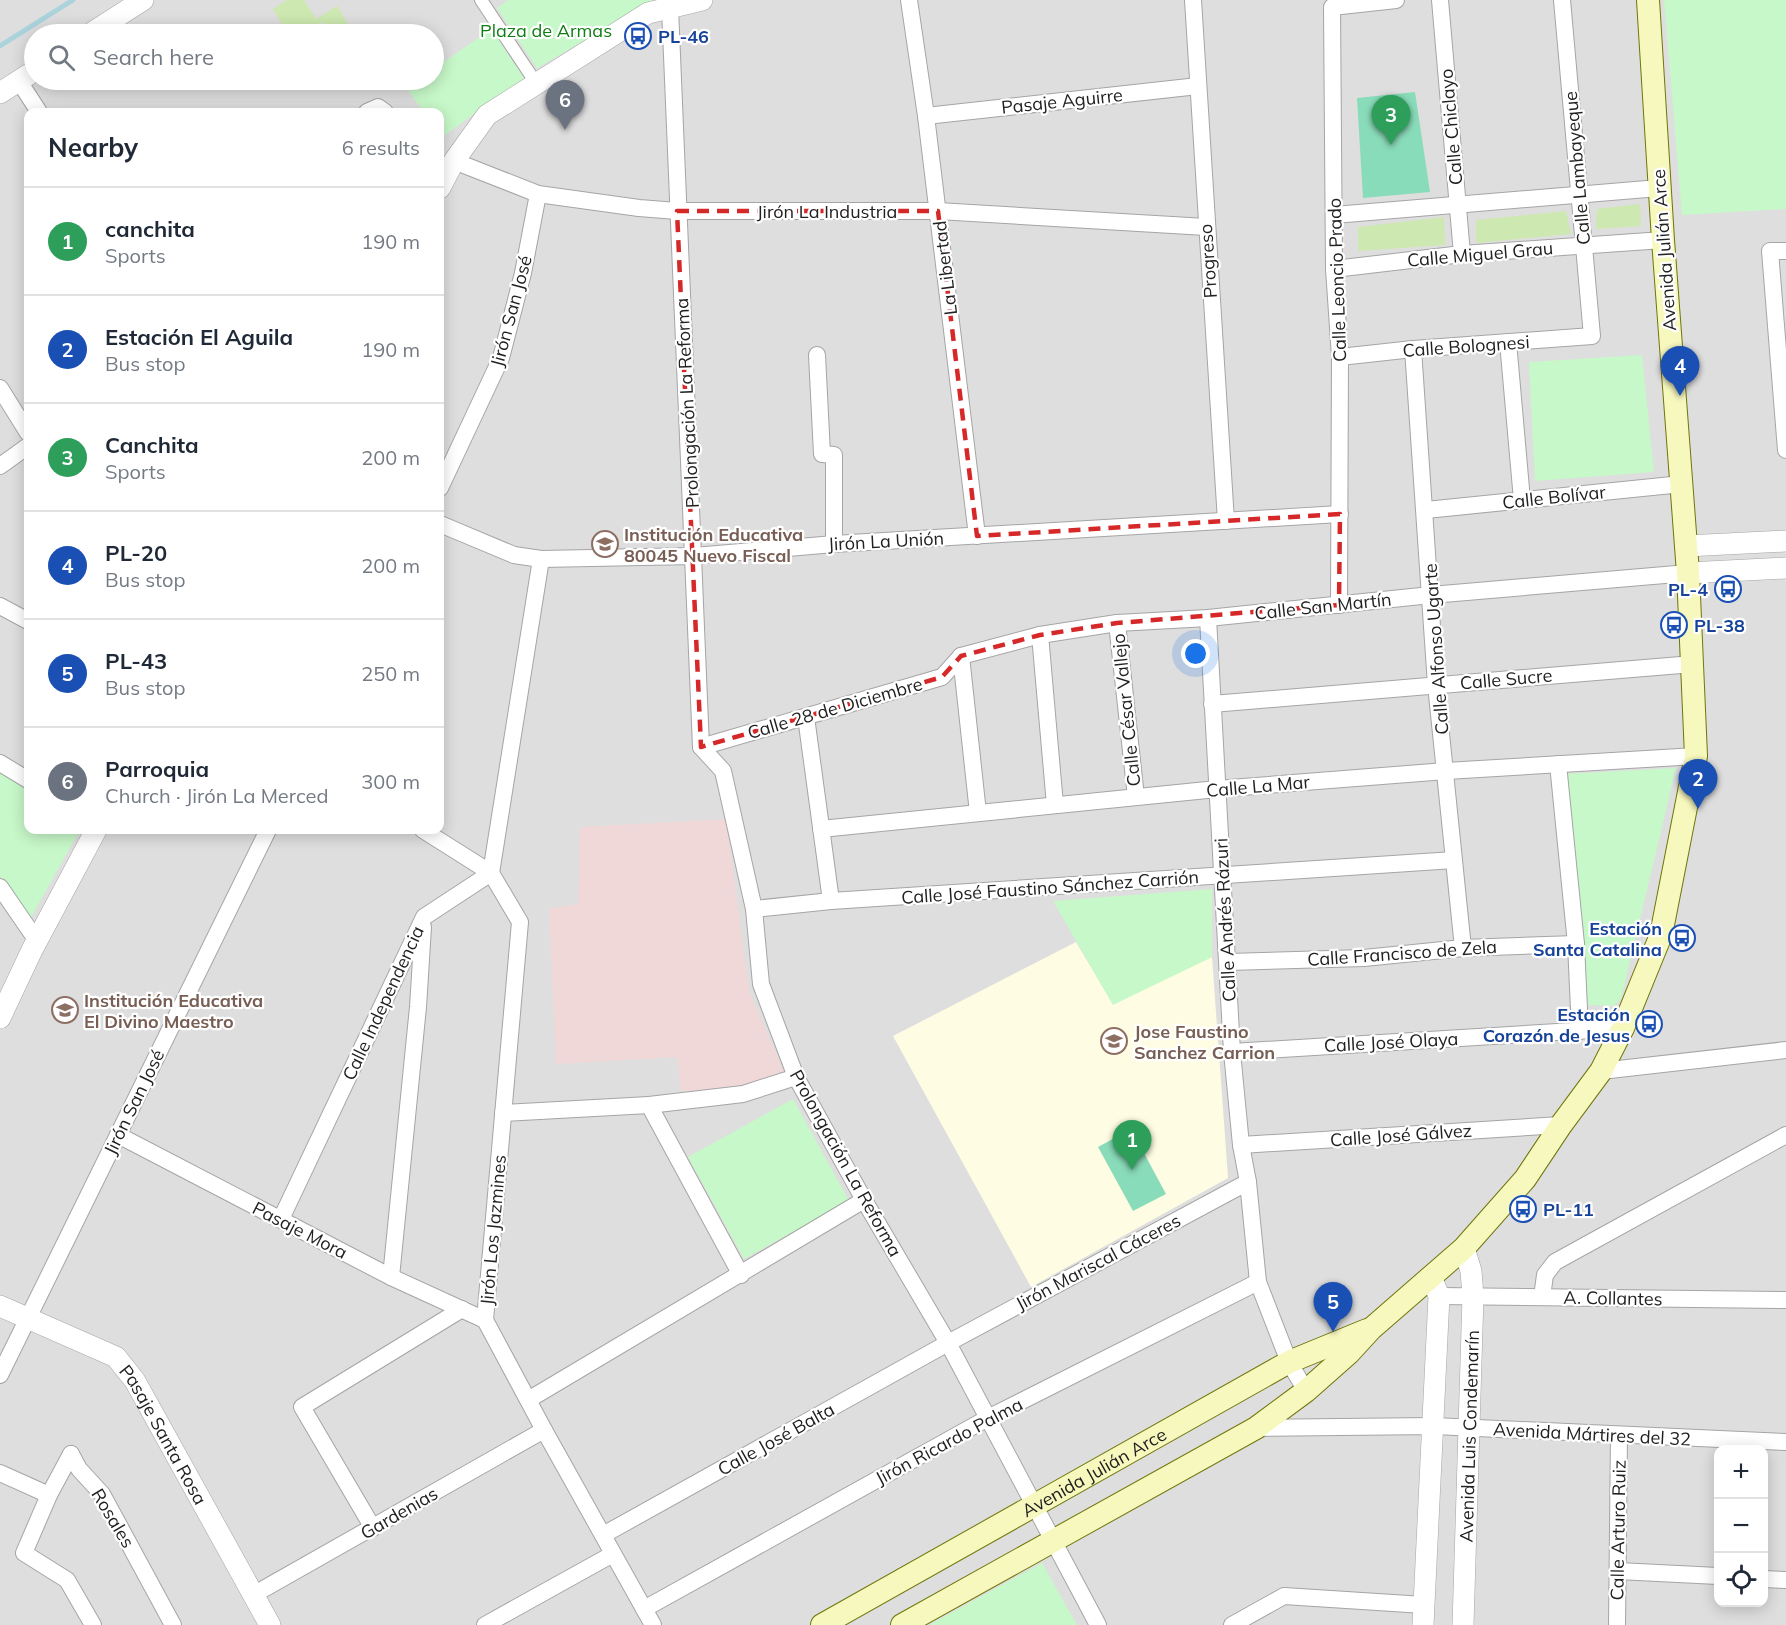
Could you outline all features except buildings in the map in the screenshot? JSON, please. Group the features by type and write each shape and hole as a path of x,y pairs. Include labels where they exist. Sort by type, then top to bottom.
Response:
{"main road":[{"name":"Avenida Julián Arce","path":"822,1625 1289,1362 1371,1329 1435,1286 1464,1248 1525,1179 1601,1071 1623,1028 1661,935 1696,756 1694,664 1659,188 1648,0"},
{"name":"Avenida Julián Arce","path":"902,1625 1256,1428 1306,1390 1349,1353 1371,1329"}],"street":[{"path":"106,24 143,0"},
{"path":"481,0 536,83"},
{"path":"447,156 487,115 648,13 702,0"},
{"name":"La Libertad","path":"909,0 926,116 977,536"},
{"name":"Progreso","path":"1193,0 1226,521"},
{"name":"Calle Leoncio Prado","path":"1340,605 1340,357 1334,269 1332,7 1387,0"},
{"name":"Calle Chiclayo","path":"1440,0 1462,254"},
{"name":"Calle Lambayeque","path":"1562,0 1592,336"},
{"name":"Prolongación La Reforma","path":"670,8 701,747 723,771 754,909 761,984 796,1077 864,1200 948,1343 1098,1625"},
{"path":"0,93 24,78"},
{"name":"Pasaje Aguirre","path":"926,116 1198,86"},
{"path":"32,90 38,108"},
{"name":"Jirón La Industria","path":"447,156 538,195 639,208 677,211 938,211 1206,226"},
{"path":"1334,215 1659,188"},
{"name":"Jirón San José","path":"444,479 501,358 524,273 538,195"},
{"name":"Calle Miguel Grau","path":"1334,269 1462,254 1663,240"},
{"path":"1786,251 1770,251 1786,450"},
{"name":"Calle Bolognesi","path":"1340,357 1413,349 1592,336"},
{"path":"1508,342 1522,500"},
{"name":"Calle Alfonso Ugarte","path":"1413,349 1426,510 1436,685 1463,948"},
{"path":"817,356 822,454 834,455 834,544"},
{"path":"0,388 24,427"},
{"path":"0,466 24,449"},
{"name":"Calle Bolívar","path":"1426,510 1682,484"},
{"name":"Jirón La Unión","path":"444,526 514,555 541,560 694,556 834,544 1340,514"},
{"path":"1686,546 1786,541"},
{"path":"429,834 491,873 541,560"},
{"path":"1688,573 1786,568"},
{"name":"Calle San Martín","path":"961,656 1040,635 1117,623 1208,618 1431,595 1688,573"},
{"path":"0,606 24,619"},
{"name":"Calle Andrés Rázuri","path":"1208,618 1232,1052 1258,1282 1289,1362 1306,1390"},
{"name":"Calle César Vallejo","path":"1117,623 1136,797"},
{"path":"1040,635 1055,805"},
{"path":"961,656 978,813"},
{"name":"Calle 28 de Diciembre","path":"701,747 942,678 961,656"},
{"name":"Calle Sucre","path":"1212,704 1694,664"},
{"path":"806,717 831,901"},
{"name":"Calle La Mar","path":"821,829 1217,789 1446,771 1696,756"},
{"path":"0,763 24,778"},
{"path":"1558,764 1576,944 1580,1031"},
{"path":"0,1018 37,941 94,834"},
{"name":"Jirón San José","path":"0,1375 266,834"},
{"name":"Calle José Faustino Sánchez Carrión","path":"754,909 831,901 1454,860"},
{"name":"Calle Independencia","path":"281,1219 424,917 491,873"},
{"name":"Jirón Los Jazmines","path":"491,873 520,922 485,1320 544,1431 653,1625"},
{"path":"0,887 37,941"},
{"path":"391,1277 418,1007 424,917"},
{"name":"Calle Francisco de Zela","path":"1228,962 1364,958 1463,948 1576,944"},
{"name":"Calle José Olaya","path":"1232,1052 1623,1028"},
{"path":"1601,1071 1786,1050"},
{"path":"503,1113 649,1105 743,1094 796,1077"},
{"path":"649,1105 741,1275"},
{"name":"Calle José Gálvez","path":"1241,1145 1561,1125"},
{"name":"Pasaje Mora","path":"118,1135 391,1277 485,1320"},
{"path":"1542,1297 1545,1275 1555,1262 1786,1135"},
{"name":"Jirón Mariscal Cáceres","path":"948,1343 1248,1182"},
{"path":"528,1400 864,1200"},
{"name":"Avenida Luis Condemarín","path":"1463,1625 1473,1296 1471,1271 1464,1248"},
{"name":"Jirón Ricardo Palma","path":"644,1609 988,1418 1258,1282"},
{"name":"Avenida Luis Condemarín","path":"1424,1615 1434,1426 1435,1286"},
{"name":"A. Collantes","path":"1435,1286 1473,1296 1786,1300"},
{"name":"Pasaje Santa Rosa","path":"0,1306 116,1357 135,1381 270,1625"},
{"path":"373,1528 302,1407 462,1309"},
{"name":"Calle José Balta","path":"603,1535 948,1343"},
{"name":"Avenida Mártires del 32","path":"1256,1428 1434,1426 1786,1442"},
{"name":"Gardenias","path":"253,1595 544,1431"},
{"name":"Calle Arturo Ruiz","path":"1617,1625 1619,1435"},
{"name":"Rosales","path":"93,1625 68,1580 24,1553 49,1495 71,1455 79,1469 102,1494 173,1625"},
{"path":"0,1473 49,1495"},
{"path":"485,1625 614,1554"},
{"path":"1618,1571 1714,1576"},
{"path":"1768,1579 1786,1580"},
{"path":"1232,1625 1284,1596 1424,1615"}],"highlighted area":[{"path":"677,211 938,211 977,536 1340,514 1339,605 1117,623 1040,635 961,656 942,677 701,747"}],"shaded area":[{"path":"0,0 1786,0 1786,1625 0,1625"},
{"path":"726,819 749,992 785,1074 746,1090 681,1091 677,1057 556,1064 549,909 578,904 580,827"},
{"path":"1076,942 1113,1004 1212,957 1228,1178 1031,1287 893,1036"}],"green space":[{"path":"287,0 304,0 316,19 337,6 348,24 323,24 322,22 318,24 282,24 273,9"},
{"name":"Plaza de Armas","path":"508,0 654,0 537,68 497,8"},
{"path":"1664,0 1786,0 1786,209 1682,215"},
{"path":"491,29 524,78 444,136 444,108 421,108 408,90 444,90 444,62"},
{"path":"1415,92 1430,192 1363,198 1357,98"},
{"path":"1640,204 1641,226 1596,229 1597,209"},
{"path":"1566,211 1571,234 1476,243 1476,220"},
{"path":"1444,217 1445,245 1358,251 1358,227"},
{"path":"1642,355 1654,472 1535,481 1529,362"},
{"path":"1676,768 1621,999 1613,1006 1588,1005 1565,774"},
{"path":"0,771 24,786 24,834 78,834 30,919 0,876"},
{"path":"1212,889 1212,957 1113,1005 1053,901"},
{"path":"793,1099 849,1201 744,1259 688,1157"},
{"path":"1131,1129 1166,1194 1133,1211 1098,1147"},
{"path":"1042,1563 1077,1625 929,1625"}],"waterway":[{"path":"35,24 73,0"},
{"path":"0,46 24,31"}],"place":[{"name":"PL-46","path":"638,36"},
{"name":"Parroquia","path":"565,130"},
{"name":"Canchita","path":"1391,145"},
{"name":"PL-20","path":"1680,396"},
{"name":"Institución Educativa 80045 Nuevo Fiscal","path":"605,544"},
{"name":"PL-4","path":"1728,589"},
{"name":"PL-38","path":"1674,625"},
{"name":"Estación El Aguila","path":"1698,809"},
{"name":"Estación Santa Catalina","path":"1682,938"},
{"name":"Institución Educativa El Divino Maestro","path":"65,1010"},
{"name":"Estación Corazón de Jesus","path":"1649,1024"},
{"name":"Jose Faustino Sanchez Carrion","path":"1114,1041"},
{"name":"canchita","path":"1132,1170"},
{"name":"PL-11","path":"1523,1209"},
{"name":"PL-43","path":"1333,1332"}]}
